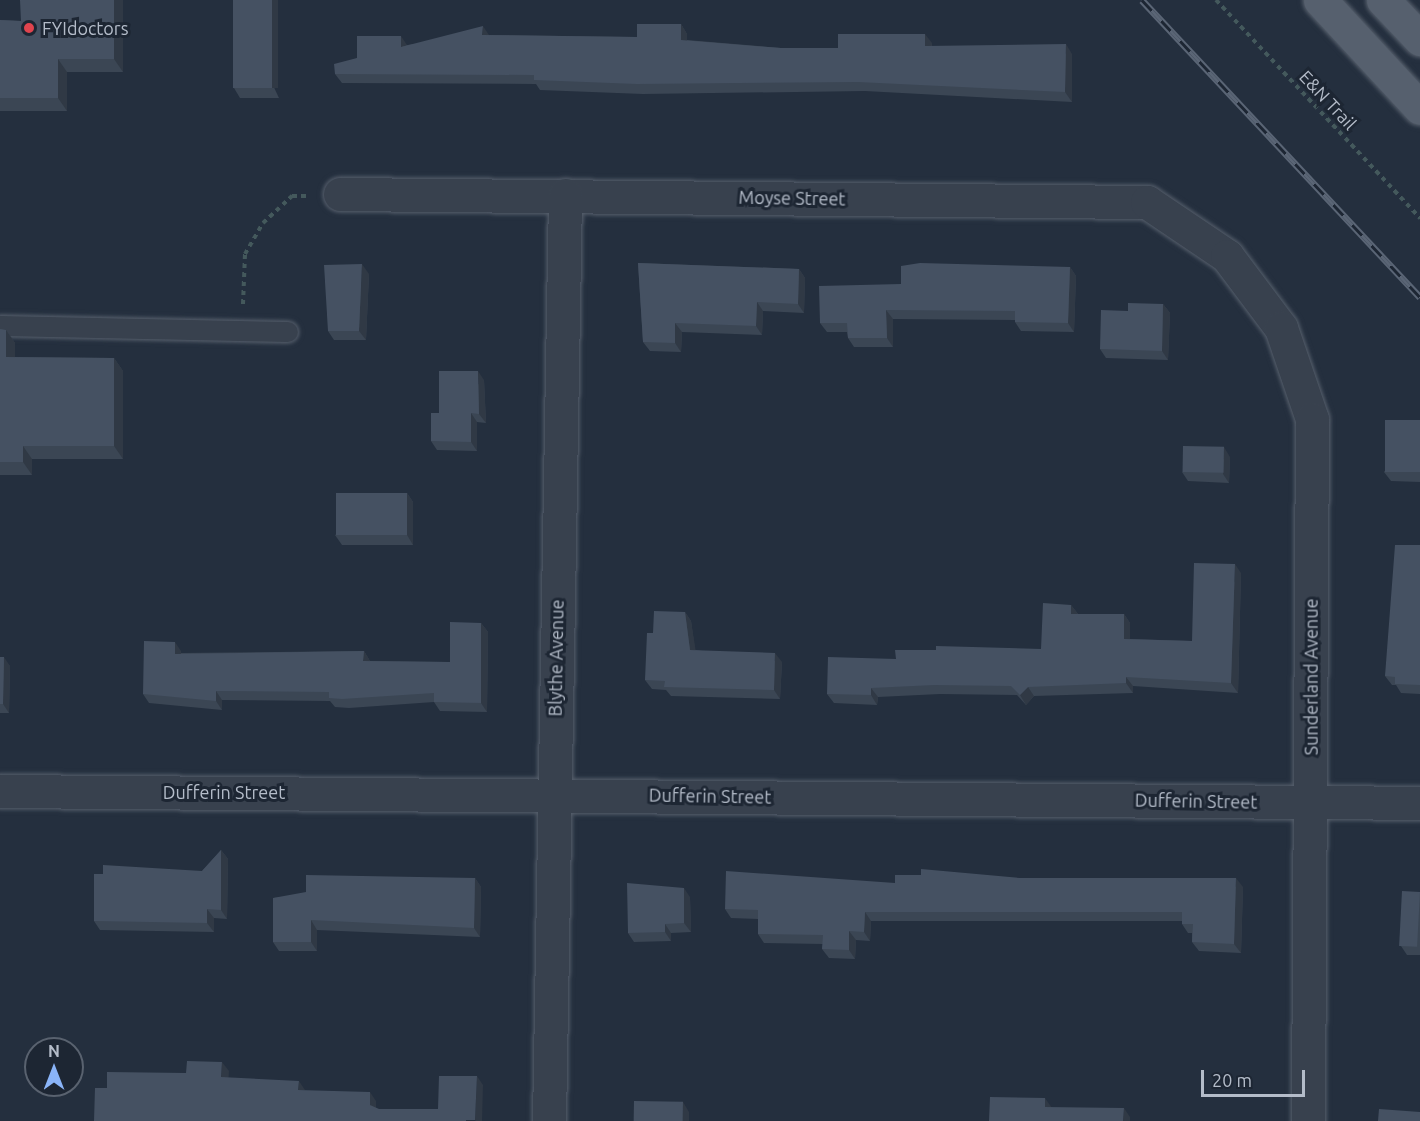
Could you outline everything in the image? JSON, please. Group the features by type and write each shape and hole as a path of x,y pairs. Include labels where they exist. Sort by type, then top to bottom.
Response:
{"main road":[{"path":"1320,0 1420,108"},
{"path":"1383,0 1420,39"}],"street":[{"name":"Moyse Street","path":"340,194 1147,202 1227,256"},
{"name":"Blythe Avenue","path":"549,1121 565,195"},
{"name":"Sunderland Avenue","path":"1227,256 1281,328 1312,419 1308,1121"},
{"name":"Dufferin Street","path":"0,791 1420,803"}],"lane":[{"path":"0,326 288,332"}],"path":[{"name":"E&N Trail","path":"1216,0 1420,218"},
{"path":"243,332 245,254 263,223 292,196 340,194"}],"building":[{"path":"20,0 114,0 114,59 58,59 58,98 0,98 0,20 21,21"},
{"path":"233,0 272,0 272,88 233,88"},
{"path":"637,24 681,24 681,40 781,48 838,48 838,34 925,34 925,46 1066,44 1065,92 858,82 637,84 534,80 534,75 335,74 334,64 357,58 357,36 401,36 401,47 483,26 482,35 637,37"},
{"path":"638,263 799,269 798,304 757,302 756,326 675,323 675,343 643,342"},
{"path":"920,263 1070,267 1068,323 1015,322 1015,311 886,310 887,338 848,338 847,323 820,323 819,286 901,284 901,266"},
{"path":"362,264 359,331 328,331 324,265"},
{"path":"1128,303 1163,304 1162,351 1100,349 1101,310 1128,311"},
{"path":"0,329 6,330 6,357 114,358 114,446 23,446 23,462 0,462"},
{"path":"439,371 478,371 479,414 471,413 471,442 431,441 431,413 439,413"},
{"path":"1385,420 1420,420 1420,472 1385,472"},
{"path":"1183,446 1224,447 1224,473 1183,472"},
{"path":"336,493 407,493 407,535 336,535"},
{"path":"1395,545 1420,545 1420,685 1395,684 1395,677 1385,676"},
{"path":"1194,563 1235,564 1231,683 1126,677 1126,683 1028,687 1020,695 1011,686 934,685 871,688 871,695 827,694 828,657 896,659 895,650 936,650 936,646 1041,649 1043,603 1071,605 1071,614 1124,614 1124,639 1192,641"},
{"path":"654,611 685,612 690,650 775,653 774,690 664,687 665,681 645,680 647,633 653,633"},
{"path":"450,622 481,623 481,703 434,702 434,693 342,699 329,698 329,692 216,691 216,701 143,694 144,641 175,642 175,654 364,651 363,661 450,662"},
{"path":"0,657 4,657 3,704 0,704"},
{"path":"221,850 221,910 207,909 207,923 94,921 94,874 103,874 103,865 202,871"},
{"path":"921,869 1020,878 1236,878 1234,944 1192,942 1193,924 1182,924 1182,912 865,912 864,932 849,931 849,950 822,949 823,935 758,934 758,910 725,909 726,871 895,883 895,875 921,875"},
{"path":"306,875 475,878 474,928 311,920 311,942 273,942 273,898 306,892"},
{"path":"627,883 684,888 684,923 665,924 665,932 628,933"},
{"path":"1402,891 1420,892 1417,947 1399,946"},
{"path":"187,1061 222,1062 221,1077 299,1081 298,1090 370,1092 370,1105 379,1109 438,1109 439,1076 477,1076 475,1120 94,1121 95,1088 107,1088 107,1072 186,1073"},
{"path":"990,1097 1045,1098 1045,1107 1124,1108 1123,1121 989,1121"},
{"path":"634,1101 683,1102 683,1121 634,1121"},
{"path":"1379,1109 1420,1112 1420,1121 1378,1121"}],"railway":[{"path":"1142,0 1420,297"}],"place":[{"name":"FYIdoctors","path":"29,28"}]}
